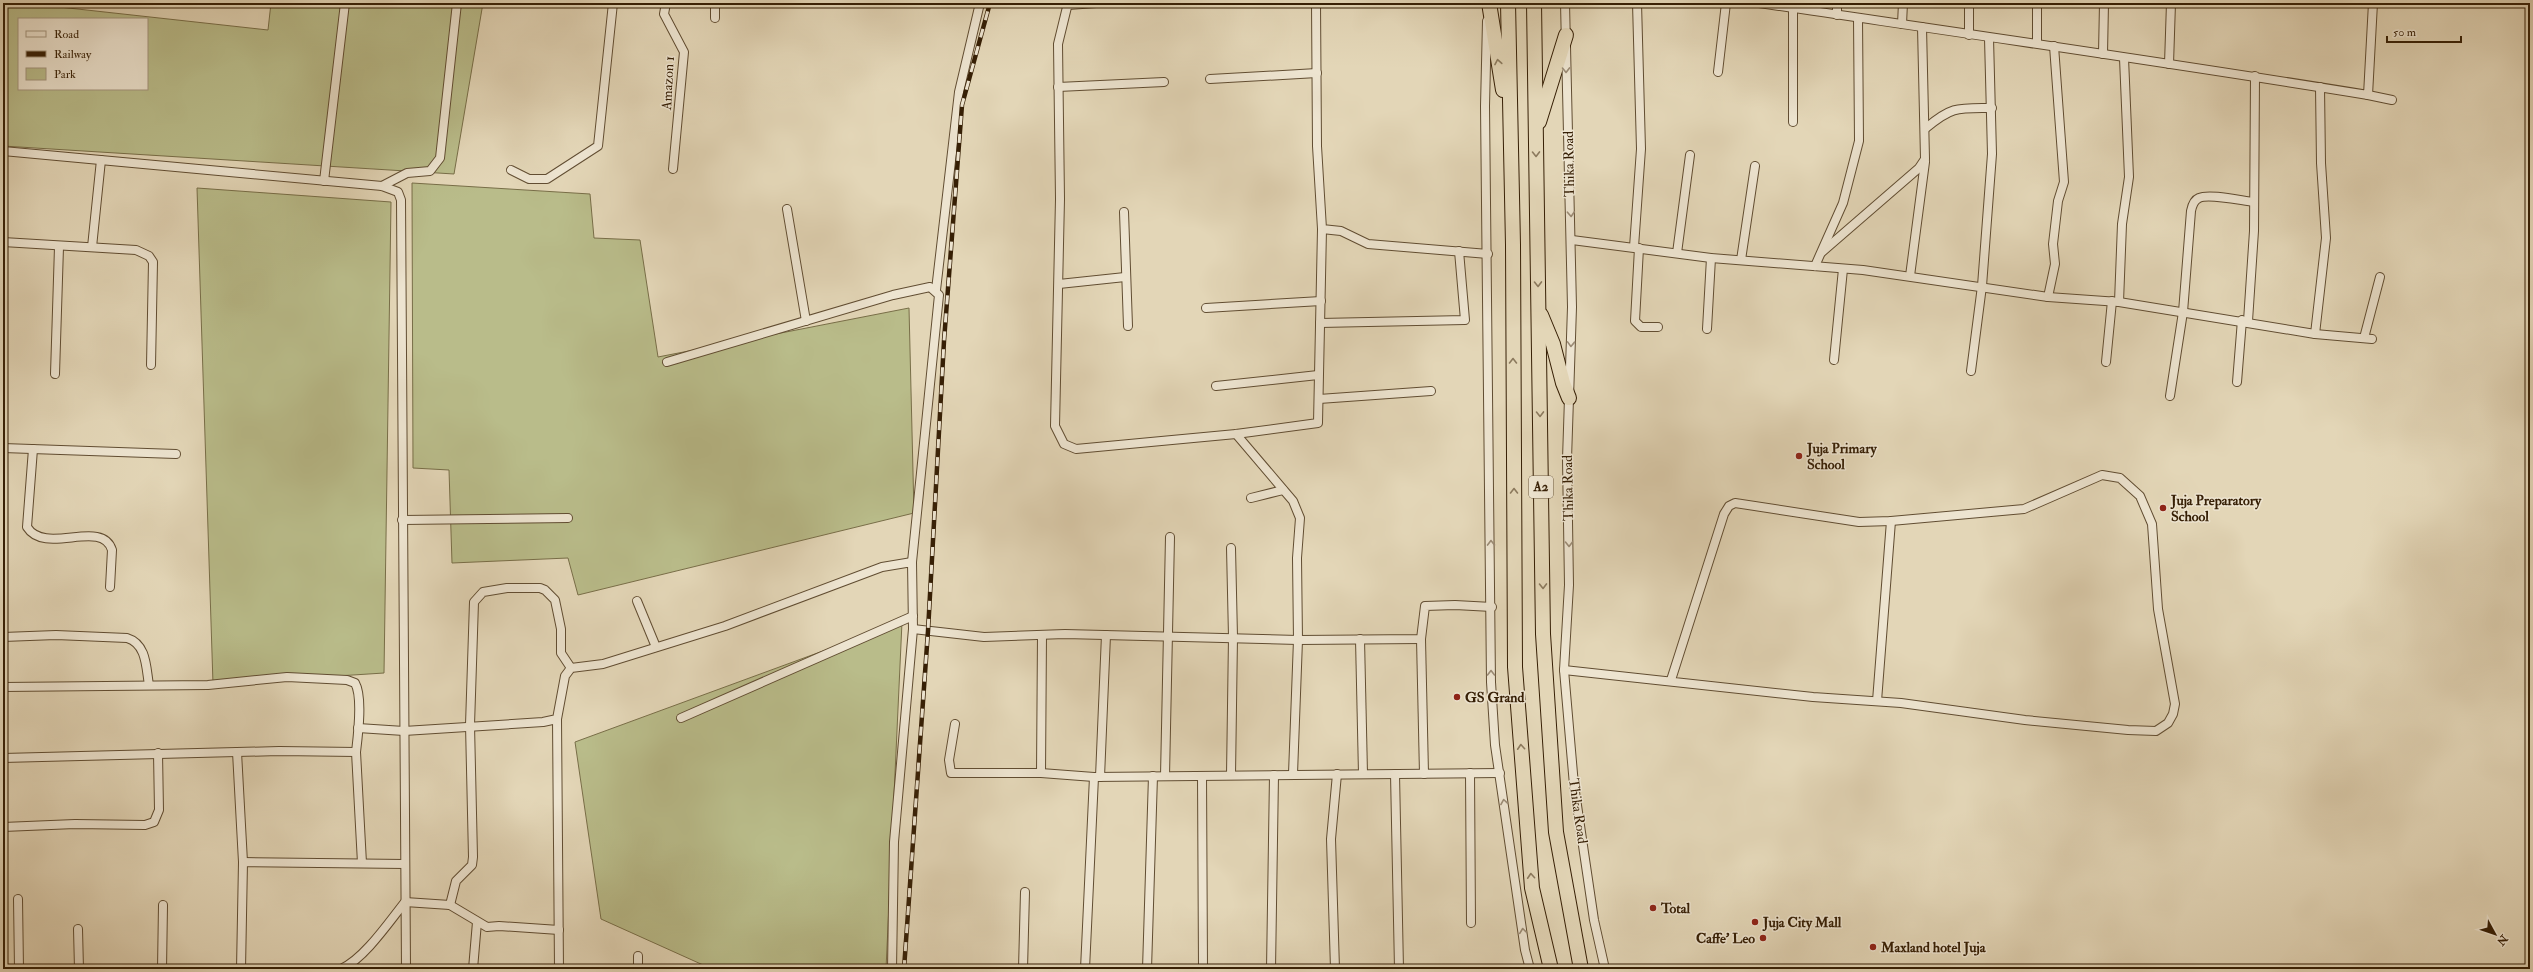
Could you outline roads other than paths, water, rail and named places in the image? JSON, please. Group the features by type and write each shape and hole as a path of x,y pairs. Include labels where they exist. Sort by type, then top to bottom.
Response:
{"highway":[{"path":"1488,3 1510,128"},
{"name":"A2","path":"1508,3 1515,667 1532,888 1551,969"},
{"name":"Thika Road","path":"1534,3 1545,666 1556,832 1581,969"},
{"path":"1535,135 1566,35"},
{"path":"1538,309 1553,344 1562,383 1569,398"}],"street":[{"path":"324,181 345,3"},
{"path":"382,186 407,173 430,171 440,158 457,3"},
{"path":"511,170 529,179 547,179 598,146 613,3"},
{"name":"Amazon 1","path":"666,3 664,14 684,52 673,169"},
{"path":"715,3 715,18"},
{"path":"936,290 959,92 980,3"},
{"path":"1096,3 1068,4 1058,44 1058,284 1055,426 1064,444 1076,449 1236,434 1318,423 1320,399 1318,375 1322,229 1317,154 1316,3"},
{"path":"1488,3 1485,106 1492,607 1491,682 1495,745 1525,950 1530,969"},
{"name":"Thika Road","path":"1565,3 1572,240 1567,459 1569,585 1564,670 1574,785 1594,920 1605,969"},
{"path":"1637,3 1641,149 1635,321 1641,327 1658,327"},
{"path":"1718,72 1726,3"},
{"path":"1765,3 1989,38 2037,43 2124,58 2255,76 2392,100"},
{"path":"1837,3 1837,15"},
{"path":"1902,24 1903,3"},
{"path":"1969,3 1969,35"},
{"path":"2037,3 2037,43"},
{"path":"2104,3 2104,54"},
{"path":"2170,64 2171,3"},
{"path":"2368,95 2373,3"},
{"path":"1793,8 1794,122"},
{"path":"1815,266 1843,203 1859,141 1858,18"},
{"path":"1910,276 1925,159 1926,128 1922,27"},
{"path":"1971,371 1982,286 1992,161 1992,108 1989,38"},
{"path":"2048,297 2055,264 2053,244 2058,200 2064,182 2054,46"},
{"path":"2106,362 2116,302 2122,224 2129,177 2124,58"},
{"path":"1210,79 1317,73"},
{"path":"2236,382 2245,321 2254,202 2255,76"},
{"path":"1058,87 1164,82"},
{"path":"2315,334 2326,238 2321,162 2320,87"},
{"path":"1926,128 1940,116 1958,108 1992,108"},
{"path":"3,151 382,186 398,192 401,200 406,969"},
{"path":"1677,253 1690,155"},
{"path":"1822,252 1919,168 1925,159"},
{"path":"92,247 101,160"},
{"path":"1741,260 1755,166"},
{"path":"2170,396 2183,312 2191,211 2194,203 2199,198 2207,197 2254,202"},
{"path":"787,209 806,321"},
{"path":"1124,212 1125,277 1128,326"},
{"path":"1322,229 1340,232 1368,244 1488,254"},
{"path":"1572,240 1637,247 1711,258 1843,268 1910,276 2048,297 2116,302 2245,321 2315,334 2368,339 2380,277"},
{"path":"3,242 59,247 92,247 136,250 149,256 153,262 151,365"},
{"path":"55,374 59,247"},
{"path":"1320,323 1465,320 1459,251"},
{"path":"1707,329 1711,258"},
{"path":"1834,360 1843,268"},
{"path":"1058,284 1125,277"},
{"path":"667,362 916,290 930,287 936,290 939,295 912,562 913,630 894,842 892,969"},
{"path":"1206,308 1321,301"},
{"path":"1216,386 1318,375"},
{"path":"1320,399 1431,391"},
{"path":"1236,434 1297,506 1300,518 1297,558 1298,640 1293,774"},
{"path":"3,448 176,454"},
{"path":"33,449 27,527 31,533 38,537 51,539 94,536 105,540 110,544 112,550 110,587"},
{"path":"1564,670 1671,680 1813,697 1877,701 2040,721 2156,731 2168,723 2173,714 2175,704 2158,610 2152,524 2140,496 2120,478 2102,475 2024,509 1892,521 1859,522 1735,503 1729,506 1724,514 1671,680"},
{"path":"1251,498 1284,490"},
{"path":"402,520 568,518"},
{"path":"1877,701 1892,521"},
{"path":"1164,776 1170,537"},
{"path":"1231,548 1233,638 1231,775"},
{"path":"571,668 603,664 725,626 882,567 912,562"},
{"path":"450,905 456,881 472,865 474,857 470,726 474,602 483,592 507,588 540,588 550,594 555,600 557,608 561,653 571,668"},
{"path":"637,602 656,647"},
{"path":"1424,774 1421,639 1426,606 1455,605 1492,607"},
{"path":"681,718 913,616"},
{"path":"913,630 984,637 1106,635 1298,640 1421,639"},
{"path":"3,637 56,635 134,640 143,652 149,685"},
{"path":"1041,773 1042,635"},
{"path":"1085,969 1106,635"},
{"path":"1360,639 1363,774"},
{"path":"559,969 558,719 566,676 571,668"},
{"path":"3,687 208,685 287,677 347,680 355,682 358,688 358,728 356,752 362,863"},
{"path":"358,728 404,731 543,722 558,719"},
{"path":"955,724 949,760 951,773 1041,773 1097,777 1500,773"},
{"path":"237,752 243,862 241,969"},
{"path":"3,758 158,753 356,752"},
{"path":"3,827 75,824 145,826 154,822 159,810 158,753"},
{"path":"1335,969 1332,839 1336,774"},
{"path":"1395,774 1399,969"},
{"path":"1470,774 1471,923"},
{"path":"1271,969 1274,775"},
{"path":"1147,969 1153,776"},
{"path":"1202,776 1203,969"},
{"path":"243,862 405,864"},
{"path":"1023,969 1025,892"},
{"path":"18,899 19,969"},
{"path":"405,902 450,905 487,927 559,930"},
{"path":"341,969 359,956 405,902"},
{"path":"162,969 163,905"},
{"path":"473,969 477,922"},
{"path":"78,929 79,969"},
{"path":"638,956 638,969"}],"railway":[{"path":"904,969 928,631 944,341 962,105 990,3"}],"place":[{"name":"Juja Primary School","path":"1799,456"},
{"name":"Juja Preparatory School","path":"2163,508"},
{"name":"GS Grand","path":"1457,697"},
{"name":"Total","path":"1653,908"},
{"name":"Juja City Mall","path":"1755,922"},
{"name":"Caffe' Leo","path":"1763,938"},
{"name":"Maxland hotel Juja","path":"1873,947"}]}
